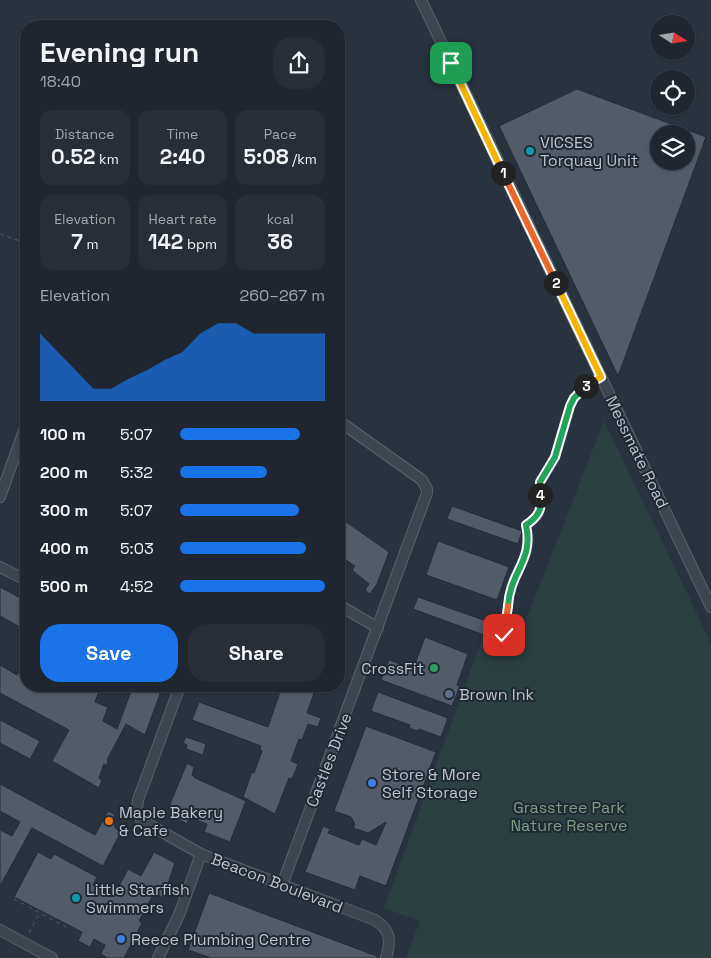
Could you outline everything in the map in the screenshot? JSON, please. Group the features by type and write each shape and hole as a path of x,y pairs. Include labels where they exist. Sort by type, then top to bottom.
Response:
{"street":[{"name":"Messmate Road","path":"421,0 711,607"},
{"name":"Castles Drive","path":"282,885 428,489 422,480 345,425"},
{"path":"0,496 20,442"},
{"path":"0,567 20,577"},
{"path":"345,609 378,628"},
{"name":"Beacon Boulevard","path":"178,692 138,800 136,809 141,820 201,854 375,920 385,926 390,936 386,958"},
{"path":"158,958 179,915 201,854"},
{"path":"0,930 52,958"}],"path":[{"path":"0,234 20,241"},
{"path":"504,635 511,586 529,546 526,525 535,519 541,508 540,482 555,457 574,398 601,377"},
{"path":"14,899 68,928"},
{"path":"29,933 40,913"}],"green space":[{"name":"Grasstree Park Nature Reserve","path":"604,421 711,643 711,958 406,958 420,921 384,908 486,628 515,648"}],"building":[{"path":"577,89 674,125 650,125 650,170 694,170 618,376 499,126"},
{"path":"695,133 706,137 695,167"},
{"path":"452,506 522,531 518,544 447,519"},
{"path":"345,521 389,552 377,584 370,594 365,590 369,584 352,570 355,566 345,559"},
{"path":"438,541 509,567 497,600 426,575"},
{"path":"0,587 20,598 20,627 0,616"},
{"path":"418,597 489,622 484,635 413,609"},
{"path":"425,637 468,654 457,685 460,686 452,706 381,680 389,660 406,666 407,661 415,664"},
{"path":"0,665 17,675 20,669 20,692 99,692 95,702 108,707 103,721 117,729 131,692 161,692 145,735 126,724 108,758 107,766 104,764 99,778 102,780 99,788 52,761 69,730 0,693"},
{"path":"280,692 314,693 307,713 321,718 318,727 308,724 302,740 299,739 291,761 298,764 292,779 289,778 275,814 243,797 262,751 260,750 261,746 192,720 199,702 268,727"},
{"path":"378,692 448,718 441,737 419,729 418,731 412,729 409,727 410,725 371,711"},
{"path":"0,720 40,741 30,759 0,743"},
{"path":"366,726 436,752 386,886 360,876 355,890 305,872 323,826 330,829 328,833 359,845 362,839 376,845 386,822 368,833 353,828 355,824 351,817 334,811"},
{"path":"186,737 206,744 203,755 186,749 187,745 183,743"},
{"path":"187,763 194,767 192,775 195,778 246,801 230,842 204,832 207,824 189,818 187,824 173,816 174,812 170,804"},
{"path":"0,784 95,835 108,811 114,814 115,828 121,832 103,866 32,828 0,886 0,830 12,836 20,822 0,811"},
{"path":"38,852 51,859 54,854 97,877 93,885 114,896 128,869 141,876 154,852 175,863 163,898 154,893 139,921 142,923 124,958 108,958 101,954 105,945 94,939 90,947 78,941 82,932 14,897"},
{"path":"209,893 379,958 211,958 188,950"}],"place":[{"name":"VICSES Torquay Unit","path":"530,151"},
{"name":"CrossFit","path":"434,668"},
{"name":"Brown Ink","path":"449,694"},
{"name":"Store & More Self Storage","path":"372,783"},
{"name":"Maple Bakery & Cafe","path":"109,821"},
{"name":"Little Starfish Swimmers","path":"76,898"},
{"name":"Reece Plumbing Centre","path":"121,939"}],"route":[{"path":"451,63 601,377 580,391 574,398 555,457 540,482 541,508 535,519 526,525 530,540 528,552 511,586 504,635"}]}
